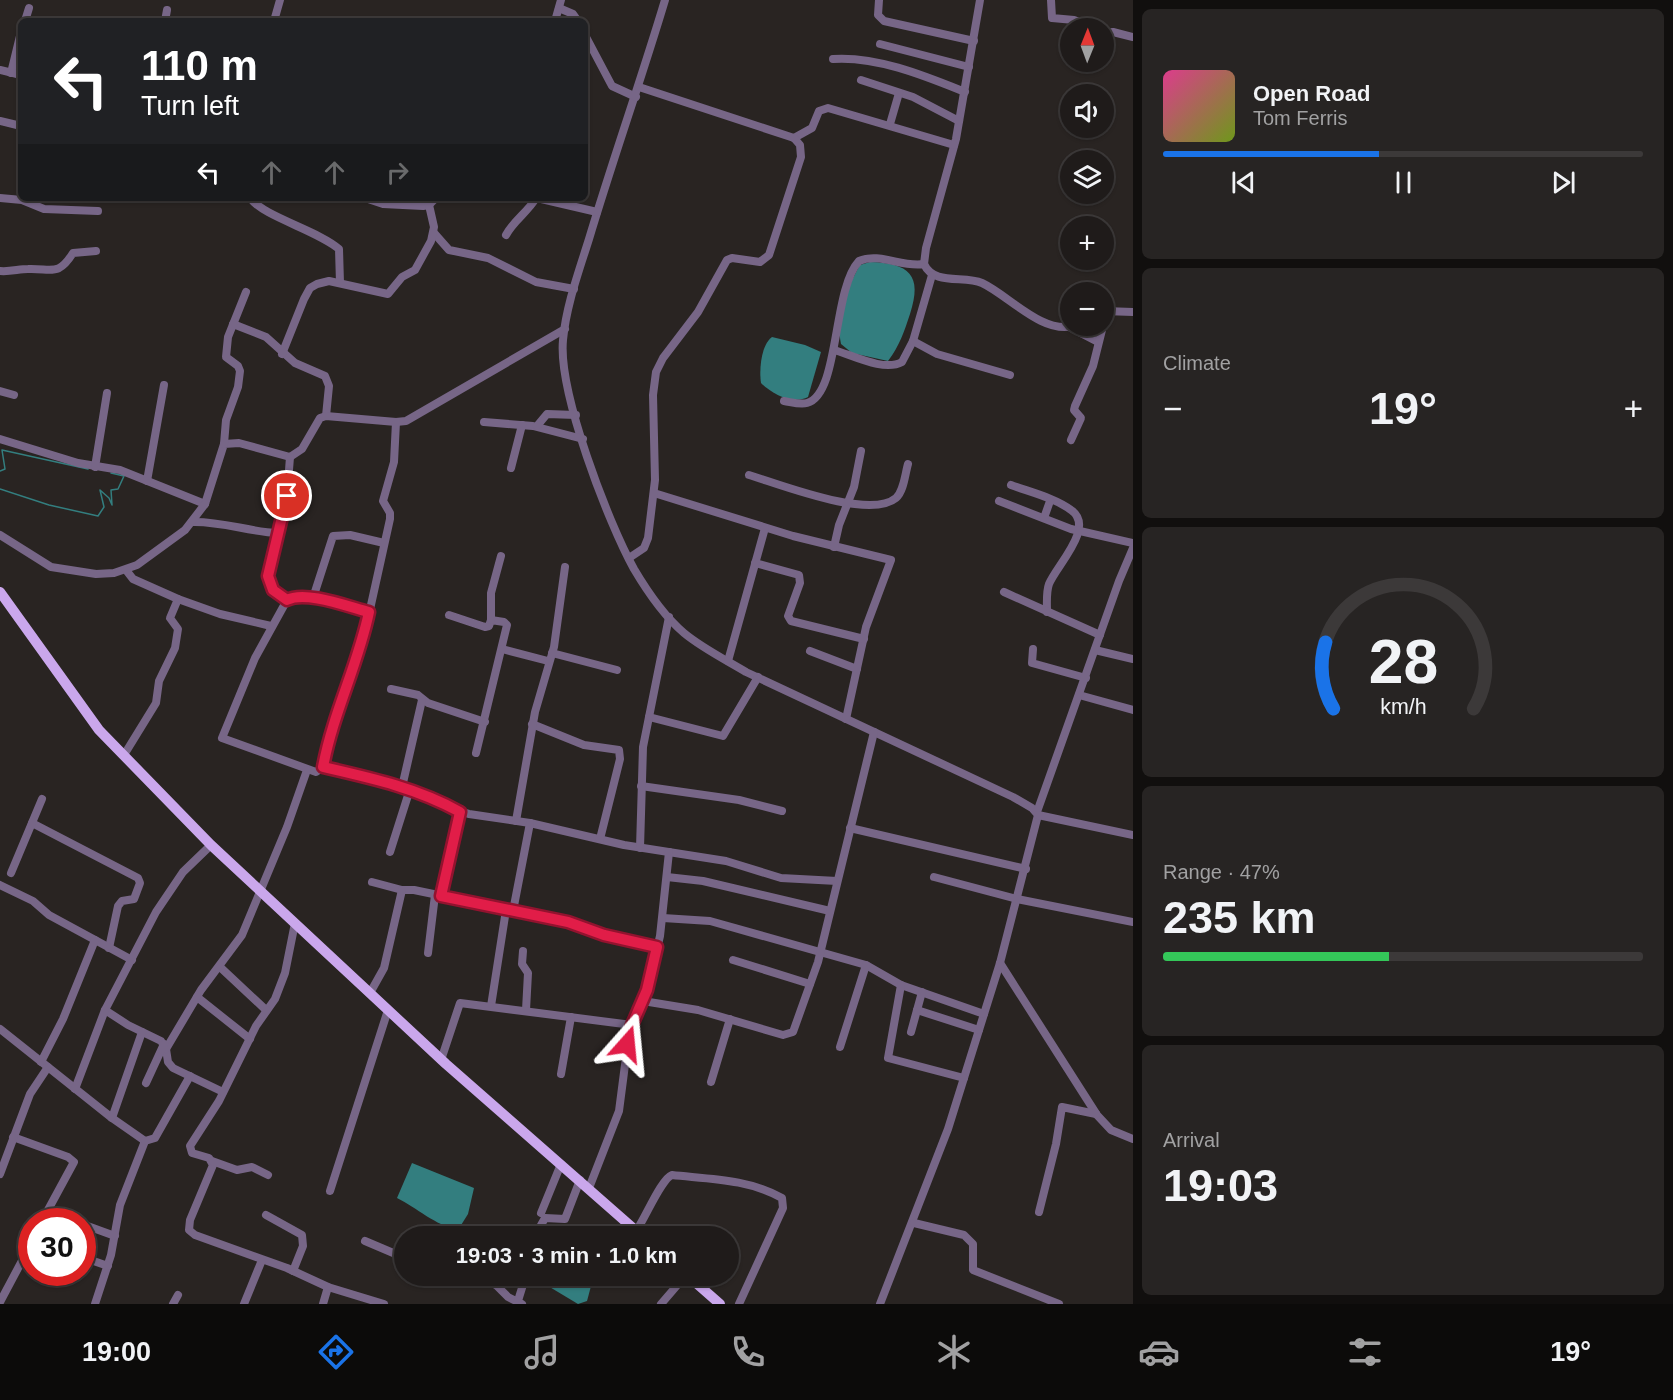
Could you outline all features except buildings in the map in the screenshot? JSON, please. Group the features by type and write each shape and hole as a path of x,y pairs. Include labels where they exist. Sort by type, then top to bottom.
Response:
{"main road":[{"path":"0,592 83,711 211,845 441,1060 631,1226"},
{"path":"699,1286 720,1304"}],"street":[{"path":"275,18 280,0"},
{"path":"665,0 574,289 563,348 565,372 583,439 629,558 647,589 684,634 728,661 1013,797 1037,813 1133,835"},
{"path":"879,0 878,15 884,21 974,41"},
{"path":"980,0 954,145 926,248 924,264 932,275 974,280 1036,318 1060,323"},
{"path":"1051,0 1053,18 1060,19"},
{"path":"560,4 576,18"},
{"path":"26,18 29,8"},
{"path":"166,18 167,10"},
{"path":"1114,32 1133,37"},
{"path":"588,40 612,86 636,97"},
{"path":"11,73 18,44"},
{"path":"880,44 969,67"},
{"path":"833,59 861,59 929,78 965,92"},
{"path":"0,70 18,74"},
{"path":"861,80 899,93 959,121"},
{"path":"629,558 644,548 647,543 654,493 653,395 656,372 663,358 698,312 727,260 732,258 760,262 770,255 801,157 800,145 794,138 639,87"},
{"path":"890,124 899,93"},
{"path":"794,138 812,128 818,114 823,109 890,124 954,145"},
{"path":"0,121 18,125"},
{"path":"0,198 18,200"},
{"path":"24,201 44,210 98,212"},
{"path":"255,201 273,213 314,232 339,249 340,283"},
{"path":"376,201 390,205 429,205 433,201"},
{"path":"506,235 511,225 524,215 534,201"},
{"path":"549,201 597,212"},
{"path":"429,205 434,233 449,250 488,258 536,282 574,289"},
{"path":"282,354 310,288 321,282 340,283 388,294 402,277 415,270 434,233"},
{"path":"0,271 27,269 53,271 64,265 73,253 85,250 96,251"},
{"path":"784,401 807,403 817,397 824,387 834,350 837,319 850,275 859,261 871,258 905,265 924,264"},
{"path":"834,350 891,366 902,362 913,341 932,275"},
{"path":"0,535 51,567 96,574 138,566 192,522 205,504 224,444 226,420 238,387 240,371 226,355 228,337 246,292"},
{"path":"1114,311 1133,312"},
{"path":"233,324 266,337 282,354 328,379 326,416"},
{"path":"287,600 273,590 268,576 287,496 290,458 302,449 320,418 326,416 396,422 425,412 565,329"},
{"path":"1088,336 1098,342"},
{"path":"1071,440 1081,418 1074,410 1075,406 1093,366 1100,336"},
{"path":"913,341 937,354 1010,375"},
{"path":"147,481 164,385"},
{"path":"0,390 14,395"},
{"path":"95,466 107,393"},
{"path":"537,426 547,414 576,415"},
{"path":"369,612 313,598 293,597 287,600 272,626 222,738 308,770 319,772 323,767 333,722 361,650 384,543 390,513 383,501 393,471 396,422"},
{"path":"484,422 537,426 583,439"},
{"path":"511,468 522,425"},
{"path":"0,439 95,466 120,470 205,504"},
{"path":"224,444 239,443 290,458"},
{"path":"834,547 854,487 861,451"},
{"path":"749,475 848,504 876,505 894,499 902,490 908,464"},
{"path":"1011,485 1074,512 1078,520 1078,531 1050,582 1047,612"},
{"path":"654,493 765,528 891,560 864,639 846,719"},
{"path":"999,501 1078,531 1133,543"},
{"path":"1044,518 1050,501"},
{"path":"192,522 215,521 244,530 278,533"},
{"path":"728,661 765,528"},
{"path":"313,598 333,536 351,535 384,543"},
{"path":"880,1304 914,1223 964,1077 1000,963 1026,868 1037,813 1133,548"},
{"path":"449,615 485,627 489,626 491,620 490,593 501,555"},
{"path":"755,563 799,575 800,583 788,616 791,621 864,639"},
{"path":"516,821 524,788 532,724 550,657 565,567"},
{"path":"126,570 133,579 178,599 220,614 272,626"},
{"path":"1004,592 1100,635"},
{"path":"124,755 156,703 159,681 175,648 178,629 170,618 178,599"},
{"path":"640,848 642,756 669,617"},
{"path":"476,753 507,625 504,622 491,620"},
{"path":"502,649 616,670"},
{"path":"1033,649 1032,663 1086,678"},
{"path":"1095,650 1133,659"},
{"path":"810,651 857,669"},
{"path":"649,717 723,736 758,677"},
{"path":"391,689 418,695 422,700 484,722"},
{"path":"1079,695 1133,710"},
{"path":"390,852 406,788 422,700"},
{"path":"532,724 584,745 619,750 620,759 600,839"},
{"path":"643,1001 698,1010 791,1035 821,953 874,732"},
{"path":"323,767 406,788 440,800 460,812 530,823 640,848 733,862 781,878 837,880"},
{"path":"146,1083 165,1046 238,941 261,891 308,770"},
{"path":"641,786 739,800 782,812"},
{"path":"11,873 42,800"},
{"path":"428,953 438,896 460,812"},
{"path":"32,823 138,878 134,899 122,901 118,906 109,948"},
{"path":"491,1006 509,910 530,823"},
{"path":"850,828 1026,868"},
{"path":"75,1089 105,1010 167,892 183,872 211,845"},
{"path":"590,1188 616,1124 632,1025 643,1001 663,918 669,852"},
{"path":"667,877 703,881 830,911"},
{"path":"934,877 1017,899 1133,922"},
{"path":"372,882 402,890 410,889 568,922 604,935 657,947"},
{"path":"0,885 33,901 49,915 132,960"},
{"path":"370,993 384,968 402,890"},
{"path":"663,918 710,921 866,965 901,985 984,1014"},
{"path":"268,1175 252,1167 237,1170 190,1151 224,1092 266,1010 275,999 285,973 295,923"},
{"path":"0,1174 33,1087 94,940"},
{"path":"523,951 522,964 528,973 526,1010"},
{"path":"733,960 810,984"},
{"path":"1000,963 1096,1114 1111,1130 1133,1139"},
{"path":"840,1047 866,965"},
{"path":"220,967 266,1010"},
{"path":"901,985 888,1058 964,1077"},
{"path":"911,1032 922,992"},
{"path":"197,997 250,1039"},
{"path":"441,1060 460,1003 632,1025"},
{"path":"105,1010 165,1046 168,1062 190,1077 224,1092"},
{"path":"330,1191 388,1010"},
{"path":"917,1010 979,1030"},
{"path":"561,1074 572,1017"},
{"path":"711,1082 730,1019"},
{"path":"0,1029 112,1118 145,1140 155,1138 190,1077"},
{"path":"112,1118 142,1032"},
{"path":"1039,1212 1056,1144 1062,1107 1096,1114"},
{"path":"13,1137 68,1157 74,1162 49,1208"},
{"path":"95,1304 108,1266 120,1205 145,1140"},
{"path":"212,1161 190,1220 189,1230 195,1235 293,1271 328,1287 384,1304"},
{"path":"541,1213 561,1164"},
{"path":"642,1226 664,1180 672,1175 729,1181 764,1189 782,1198 783,1208 739,1304"},
{"path":"541,1226 545,1218 565,1219 580,1180"},
{"path":"266,1215 302,1235 303,1246 293,1271"},
{"path":"914,1223 964,1235 973,1244 973,1269 1054,1303"},
{"path":"96,1229 115,1236"},
{"path":"365,1241 394,1253"},
{"path":"245,1304 262,1260"},
{"path":"96,1262 108,1266"},
{"path":"0,1302 18,1268"},
{"path":"497,1286 519,1303 523,1286"},
{"path":"661,1304 677,1286"},
{"path":"323,1304 328,1287"},
{"path":"173,1304 178,1295"}],"water":[{"path":"870,262 895,265 903,269 910,274 915,290 904,333 888,361 852,353 841,344 841,313 847,293 860,265"},
{"path":"772,337 805,345 821,352 808,397 789,399 771,391 761,383 763,352"},
{"path":"412,1163 474,1188 468,1214 460,1226 446,1226 397,1198"},
{"path":"548,1286 591,1286 587,1301 578,1304"}],"waterway":[{"path":"0,471 5,469 2,450 88,469"},
{"path":"0,489 49,505 98,516 104,507 100,490 109,498 112,505 111,490 118,489 124,476 111,473"}],"route":[{"path":"287,496 268,576 273,590 287,600 293,597 313,598 369,612 361,650 333,722 323,767 395,784 445,802 460,812 441,896 568,922 604,935 657,947 647,990 632,1025 627,1044"}]}
